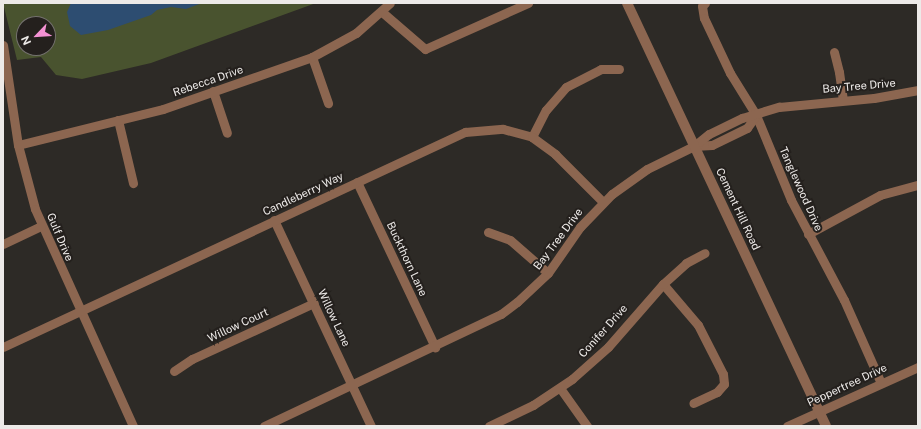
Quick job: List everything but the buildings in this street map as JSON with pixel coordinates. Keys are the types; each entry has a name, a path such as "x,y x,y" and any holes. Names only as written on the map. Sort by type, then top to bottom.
{"street":[{"name":"Rebecca Drive","path":"18,145 118,120 213,91 312,58 342,43 382,12 390,3"},
{"path":"382,12 425,49 528,3"},
{"name":"Cement Hill Road","path":"627,3 826,426"},
{"name":"Tanglewood Drive","path":"703,4 704,18 730,73 756,115 808,234 844,300 881,382"},
{"name":"Gulf Drive","path":"3,45 18,145 41,226 133,426"},
{"path":"834,52 840,72 842,100"},
{"path":"312,58 328,103"},
{"path":"532,137 546,110 566,87 596,71 619,69"},
{"name":"Bay Tree Drive","path":"264,426 435,347 500,314 517,302 548,273 580,227 603,202 647,168 694,146 709,134 742,118 791,104 897,96 918,90"},
{"path":"213,91 227,133"},
{"path":"118,120 133,183"},
{"name":"Candleberry Way","path":"3,347 465,132 503,129 532,137 555,154 603,202"},
{"name":"Buckthorn Lane","path":"357,182 435,347"},
{"path":"808,234 880,195 918,185"},
{"name":"Willow Lane","path":"274,220 371,426"},
{"path":"3,244 41,226"},
{"path":"488,232 510,240 548,273"},
{"name":"Conifer Drive","path":"490,426 534,405 560,388 608,347 662,284 686,263 705,253"},
{"path":"662,284 698,325 723,374 724,384 717,392 694,403"},
{"name":"Willow Court","path":"174,371 192,359 314,303"},
{"name":"Peppertree Drive","path":"787,426 881,382 918,368"},
{"path":"560,388 587,426"}],"green space":[{"path":"3,3 316,3 151,63 82,79 56,75 41,57 17,60 16,56 56,56 56,16 16,16 16,56"}],"water":[{"path":"71,3 202,3 186,9 171,7 157,10 151,15 108,30 81,35 70,26 67,12"}]}
